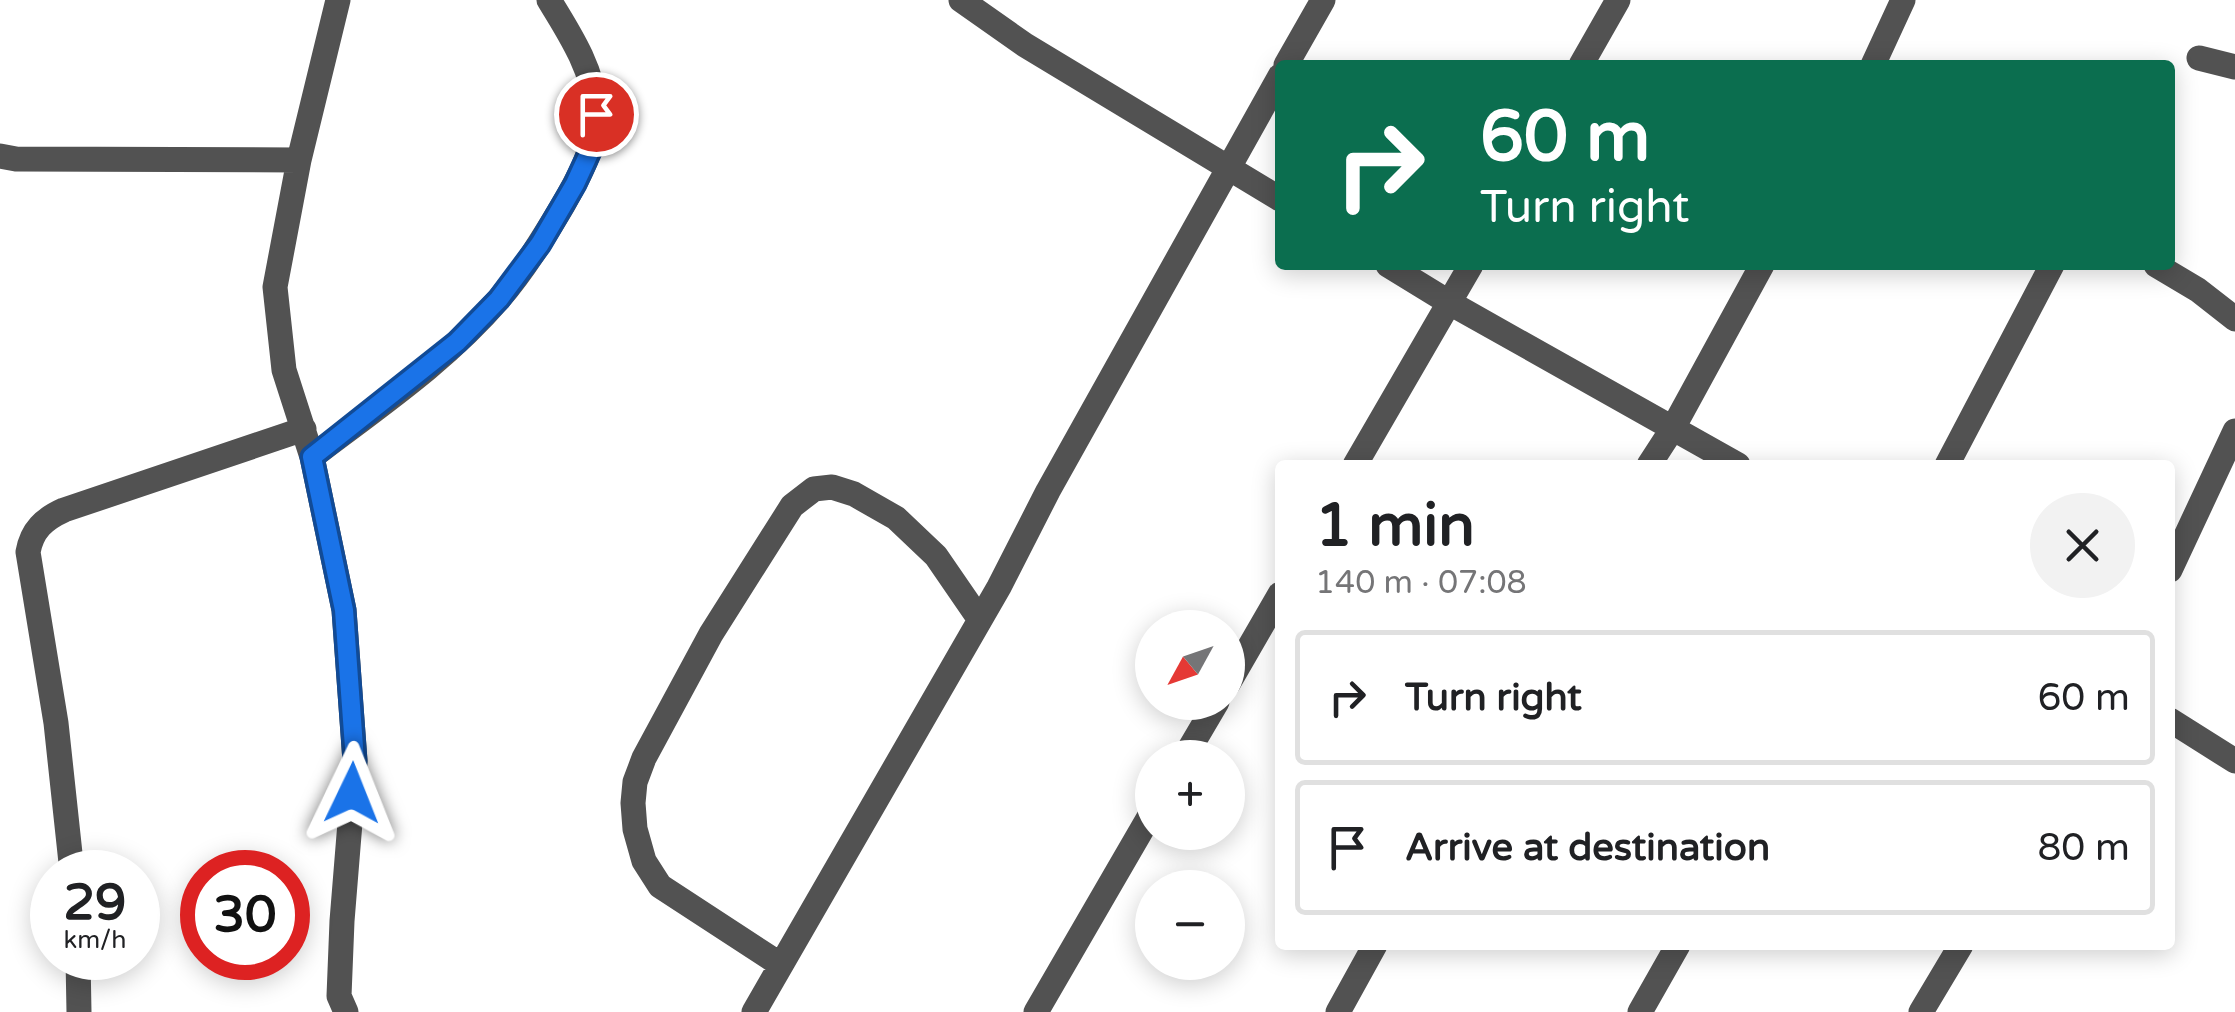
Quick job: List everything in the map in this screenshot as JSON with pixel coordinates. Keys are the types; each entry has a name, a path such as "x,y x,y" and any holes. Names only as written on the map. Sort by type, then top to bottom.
{"street":[{"path":"338,0 300,160 276,287 284,370 312,457 344,610 355,761 341,940 339,996 346,1012"},
{"path":"312,457 457,342 499,299 540,244 575,184 592,147 596,114 591,84 573,40 549,0"},
{"path":"961,0 1025,45 1275,196"},
{"path":"1289,60 1323,0"},
{"path":"1584,60 1618,0"},
{"path":"1874,60 1903,0"},
{"path":"2199,58 2235,67"},
{"path":"754,1012 980,620 1275,85"},
{"path":"0,156 300,160"},
{"path":"1396,270 1729,460"},
{"path":"1359,460 1468,270"},
{"path":"1652,460 1759,270"},
{"path":"1950,460 2049,270"},
{"path":"2164,270 2235,319"},
{"path":"70,850 56,723 28,552 30,539 49,517 64,510 304,428"},
{"path":"2175,559 2235,432"},
{"path":"781,965 660,886 644,861 635,829 632,803 644,758 711,634 792,506 814,489 832,487 864,498 896,518 936,556 980,620"},
{"path":"1245,655 1275,603"},
{"path":"2175,723 2235,761"},
{"path":"1036,1012 1135,841"},
{"path":"1338,1012 1372,950"},
{"path":"1640,1012 1675,950"},
{"path":"1920,1012 1958,950"},
{"path":"78,980 79,1012"}],"route":[{"path":"352,793 355,761 344,610 312,457 457,342 499,299 540,244 575,184 592,147 596,114"}]}
